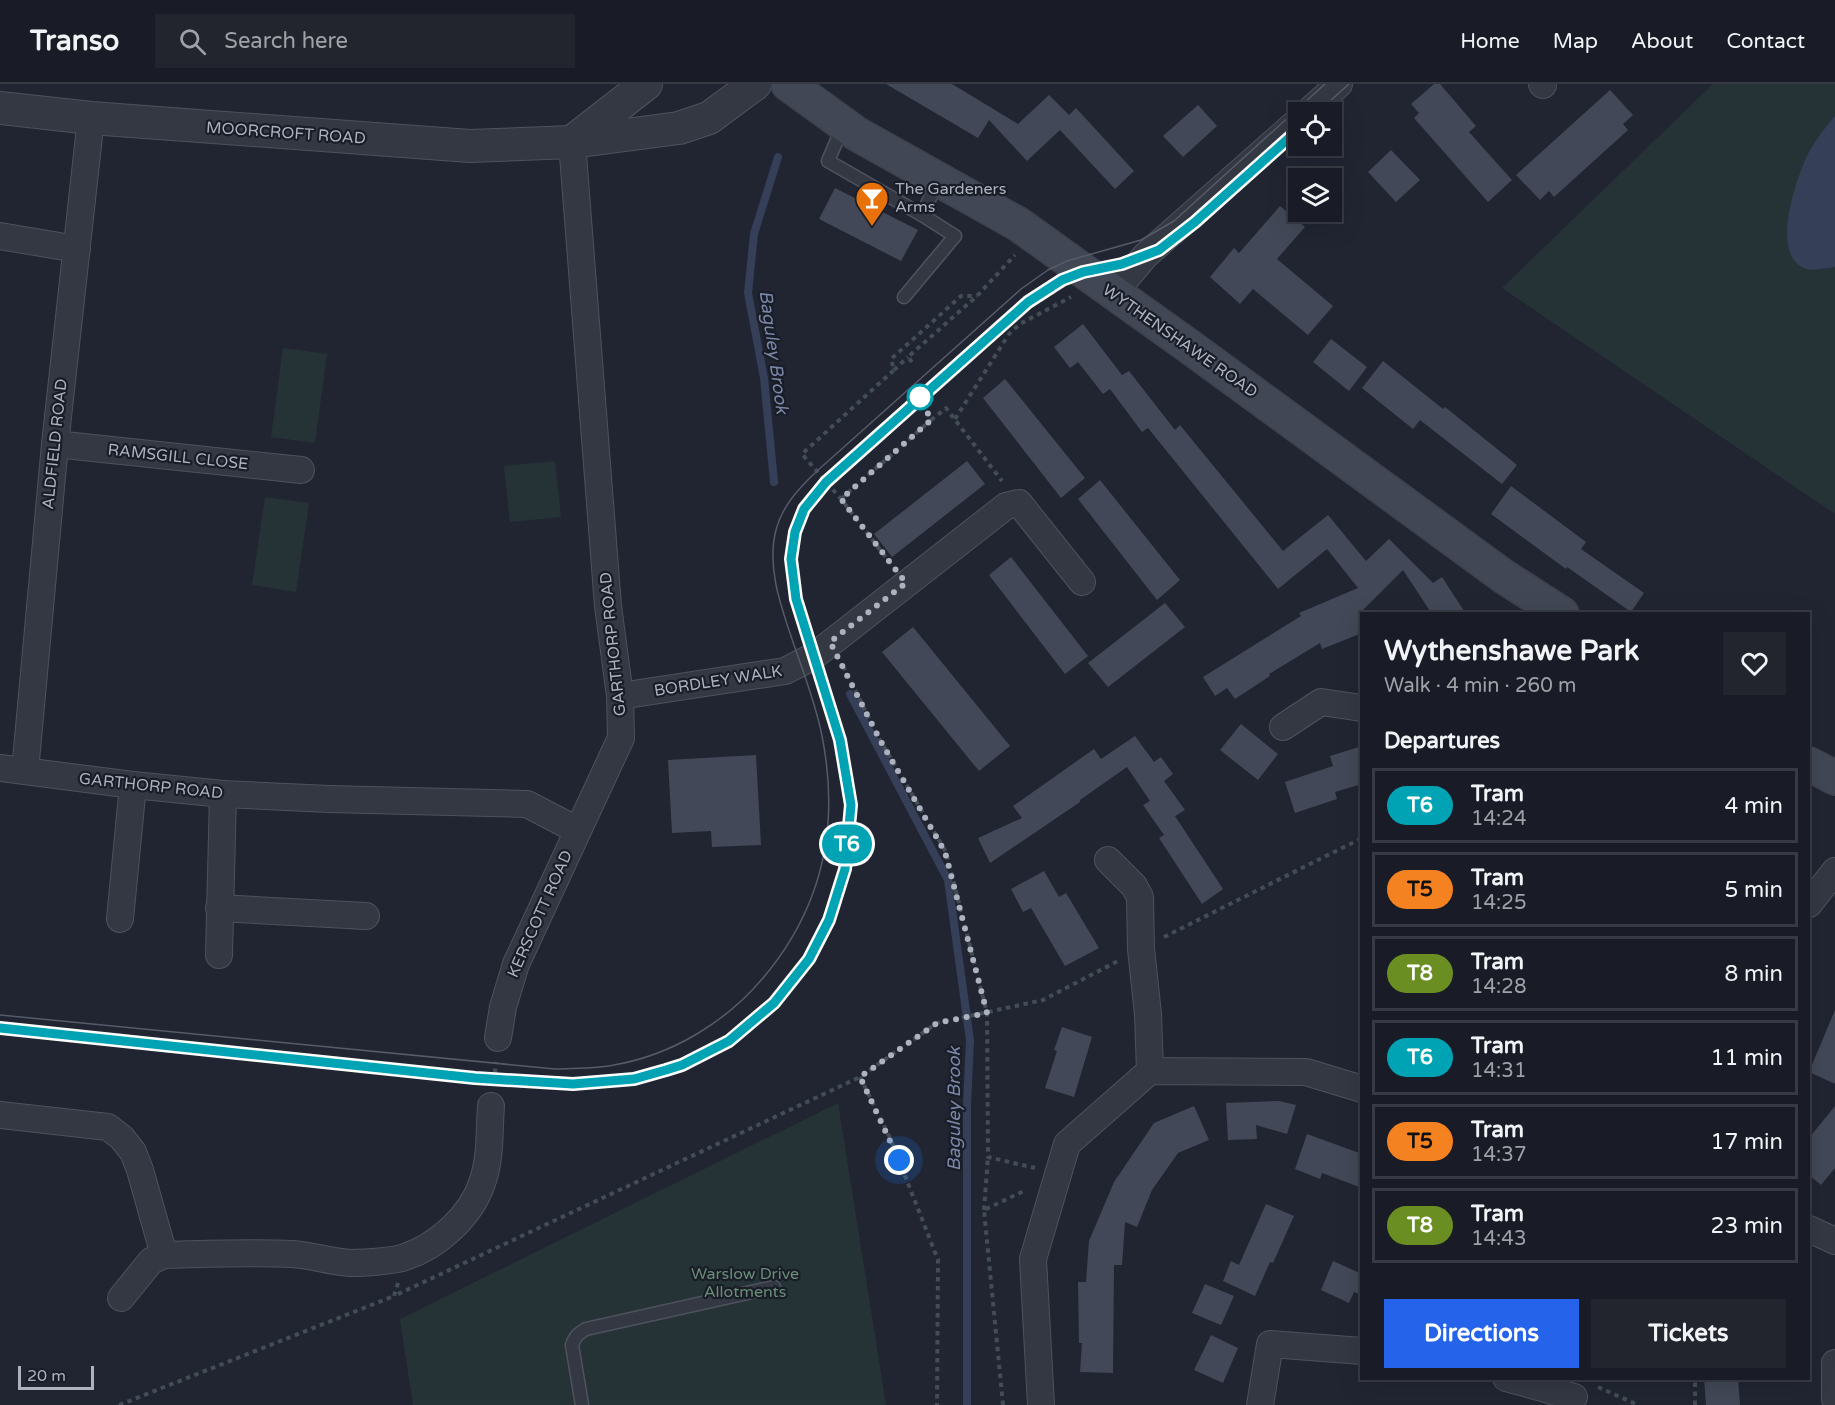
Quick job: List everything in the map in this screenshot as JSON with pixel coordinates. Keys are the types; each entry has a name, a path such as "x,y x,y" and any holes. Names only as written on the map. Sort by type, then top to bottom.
{"main road":[{"name":"WYTHENSHAWE ROAD","path":"788,84 844,126 1018,224 1202,355 1503,576 1559,612"},
{"path":"1810,765 1835,778"}],"street":[{"path":"572,142 645,84"},
{"name":"MOORCROFT ROAD","path":"0,108 91,118 470,146 572,142 679,128 709,118 755,84"},
{"path":"1319,102 1339,84"},
{"name":"ALDFIELD ROAD","path":"26,771 55,444 91,118"},
{"path":"1106,288 1288,130"},
{"name":"GARTHORP ROAD","path":"0,768 133,786 223,794 527,804 577,830 621,738 620,696 608,606 572,142"},
{"path":"0,236 77,249"},
{"name":"RAMSGILL CLOSE","path":"55,444 301,470"},
{"path":"1019,503 1082,582"},
{"name":"BORDLEY WALK","path":"620,696 785,671 814,656 1006,506 1019,503"},
{"path":"1283,727 1321,702 1360,708"},
{"path":"120,919 133,786"},
{"path":"219,956 223,794"},
{"name":"KERSCOTT ROAD","path":"498,1038 503,1007 516,964 577,830"},
{"path":"1108,860 1134,886 1140,897 1141,949 1148,1014 1150,1071"},
{"path":"1810,903 1835,871"},
{"path":"219,908 366,916"},
{"path":"1041,1405 1033,1259 1067,1144 1150,1071 1306,1072 1360,1088"},
{"path":"121,1298 151,1261 164,1255 294,1254 351,1263 404,1258 434,1242 450,1229 474,1201 487,1165 491,1106"},
{"path":"0,1115 108,1127 122,1138 133,1152 140,1170 164,1255"},
{"path":"1810,1229 1835,1241"},
{"path":"1260,1405 1270,1344 1360,1351"},
{"path":"1835,1363 1835,1399"},
{"path":"1518,1380 1576,1390"}],"lane":[{"path":"844,126 828,161 922,214 955,236 904,297"},
{"path":"922,214 939,180"},
{"path":"582,1405 572,1344 579,1333 586,1329 774,1287"}],"path":[{"path":"906,583 841,499 802,454 976,296 1021,249 1036,237"},
{"path":"955,419 1009,334 1020,324 1106,288"},
{"path":"894,370 891,358 961,296 976,296"},
{"path":"908,357 912,362"},
{"path":"841,499 945,408 1019,503"},
{"path":"927,415 931,420"},
{"path":"830,642 880,740 945,852 987,1013 988,1157 984,1210 1003,1405"},
{"path":"119,1405 394,1296 860,1077 937,1023 1043,1000 1360,839"},
{"path":"491,1106 498,1038"},
{"path":"860,1077 891,1140 938,1260 937,1405"},
{"path":"988,1157 1059,1174"},
{"path":"984,1210 1059,1174"},
{"path":"394,1296 404,1258"},
{"path":"1695,1380 1695,1405"},
{"path":"1576,1390 1638,1405"}],"green space":[{"path":"1713,84 1835,84 1835,514 1502,288"},
{"path":"283,348 327,354 315,443 271,437"},
{"path":"555,461 561,517 510,522 504,466"},
{"path":"265,497 309,503 296,592 252,585"},
{"name":"Warslow Drive Allotments","path":"838,1103 886,1405 413,1405 400,1319"}],"water":[{"path":"1835,116 1835,267 1807,269 1796,262 1789,251 1787,236 1791,201 1806,158 1819,136"}],"building":[{"path":"886,84 952,84 1018,124 1049,95 1069,115 1076,108 1134,171 1115,189 1060,130 1027,161 989,120 978,138"},
{"path":"1434,84 1440,84 1476,126 1469,132 1512,180 1488,202 1414,118 1419,113 1411,104"},
{"path":"1610,90 1633,115 1623,124 1628,130 1554,197 1549,191 1540,200 1516,175"},
{"path":"1198,105 1217,126 1183,157 1163,136"},
{"path":"1391,150 1420,180 1396,202 1368,172"},
{"path":"835,188 918,230 901,261 819,219"},
{"path":"1280,206 1288,213 1288,222 1299,222 1305,227 1277,259 1333,306 1308,335 1253,289 1240,304 1210,277 1234,248 1239,253"},
{"path":"1083,324 1122,375 1129,371 1175,430 1180,425 1283,551 1328,515 1366,561 1389,539 1433,583 1442,577 1465,612 1431,612 1403,570 1360,612 1360,634 1322,649 1320,643 1269,674 1270,676 1235,699 1227,688 1215,696 1203,677 1301,616 1299,613 1358,588 1327,549 1278,589 1148,428 1142,432 1110,389 1103,394 1078,362 1070,368 1054,347"},
{"path":"1331,339 1367,367 1349,391 1313,362"},
{"path":"1383,361 1517,465 1502,484 1420,420 1413,429 1362,388"},
{"path":"1005,379 1085,478 1061,498 983,398"},
{"path":"967,461 985,484 892,557 874,534"},
{"path":"1100,480 1180,580 1157,600 1078,499"},
{"path":"1511,486 1586,542 1581,549 1644,593 1631,612 1567,567 1566,569 1491,514"},
{"path":"1011,557 1088,656 1065,674 989,575"},
{"path":"1165,603 1185,627 1108,687 1088,663"},
{"path":"913,627 1010,746 979,771 882,652"},
{"path":"1241,724 1278,754 1258,780 1220,750"},
{"path":"1135,736 1154,762 1161,757 1173,774 1164,781 1185,810 1175,816 1223,889 1202,904 1159,838 1164,835 1143,805 1150,801 1127,767 990,863 978,838 1022,818 1013,806 1094,749 1101,759"},
{"path":"1360,747 1360,785 1335,792 1337,799 1295,813 1285,782 1333,766 1330,756"},
{"path":"756,755 761,845 712,847 711,831 672,833 668,760"},
{"path":"1044,871 1059,897 1066,893 1099,948 1065,966 1031,908 1023,912 1011,889"},
{"path":"1835,1010 1835,1084 1810,1072"},
{"path":"1062,1027 1092,1037 1074,1097 1045,1088"},
{"path":"1279,1101 1296,1105 1287,1134 1256,1125 1257,1139 1228,1140 1226,1103"},
{"path":"1194,1106 1209,1140 1178,1153 1152,1190 1137,1227 1125,1222 1122,1265 1114,1265 1113,1373 1080,1372 1082,1343 1079,1343 1078,1282 1086,1282 1089,1241 1114,1182 1154,1123"},
{"path":"1835,1106 1835,1168 1821,1185 1810,1176 1810,1137"},
{"path":"1307,1134 1360,1153 1360,1187 1322,1173 1320,1179 1295,1169"},
{"path":"1266,1204 1294,1216 1255,1296 1223,1281 1231,1261 1239,1265"},
{"path":"1333,1261 1360,1273 1360,1294 1354,1292 1349,1303 1321,1290"},
{"path":"1205,1284 1234,1296 1221,1325 1192,1313"},
{"path":"1211,1335 1238,1348 1223,1383 1194,1370"},
{"path":"1704,1380 1738,1380 1740,1405 1706,1405"}],"waterway":[{"name":"Baguley Brook","path":"774,482 764,378 748,293 754,234 778,157"},
{"name":"Baguley Brook","path":"850,694 948,880 970,1040 967,1105 967,1405"}],"tram line":[{"path":"0,1015 555,1069 599,1067 636,1060 677,1045 715,1022 748,994 784,951 813,894 822,864 827,833 829,802 822,736 813,701 780,603 774,574 773,544 779,521 787,505 817,471 1021,289 1048,270 1067,261 1141,240 1174,221 1325,84"},
{"path":"1329,102 1349,84"},
{"path":"0,1028 494,1080 564,1084 634,1079 665,1071 695,1059 724,1043 752,1023 776,1000 798,975 816,948 834,910 845,860 851,808 846,765 798,607 793,577 792,561 796,531 808,505 826,482 1028,302 1062,280 1083,272 1122,264 1159,250 1195,222 1288,139"},
{"name":"T6","path":"0,1028 494,1080 573,1084 634,1079 682,1065 729,1041 774,1003 809,959 829,920 845,869 851,805 840,740 796,599 791,559 795,532 804,509 826,482 1028,302 1062,280 1083,272 1122,264 1159,250 1195,222 1288,139"}],"place":[{"name":"The Gardeners Arms","path":"872,227"}],"route":[{"path":"899,1160 860,1077 937,1023 987,1013 945,852 880,740 830,642 906,583 841,499 931,420 920,397"}]}
